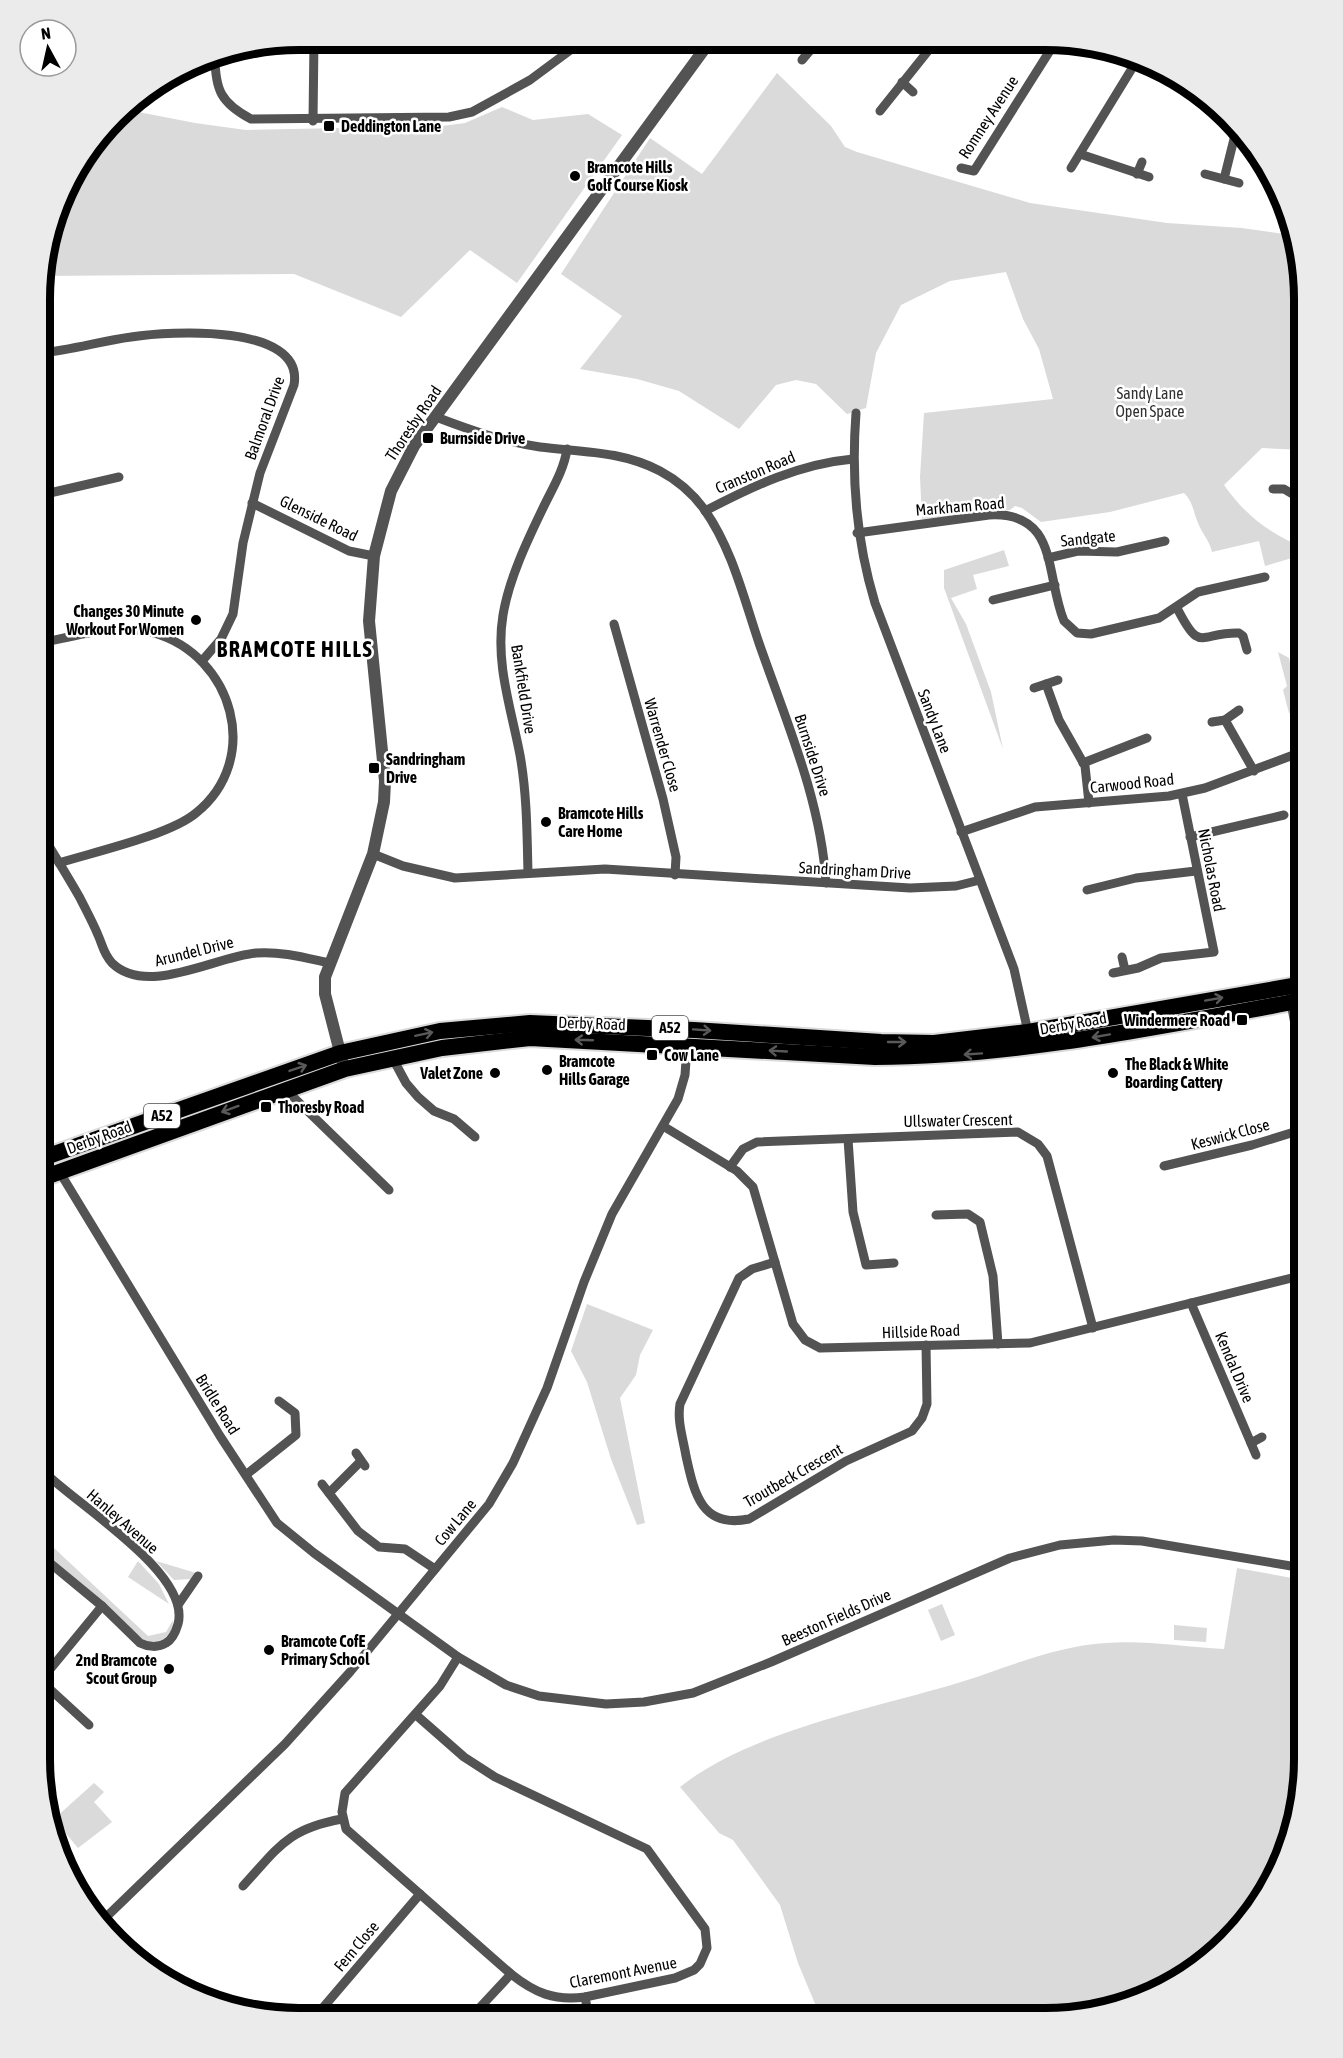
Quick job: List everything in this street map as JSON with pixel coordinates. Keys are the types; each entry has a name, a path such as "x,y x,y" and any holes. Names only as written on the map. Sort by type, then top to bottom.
{"highway":[{"name":"Derby Road","path":"50,1152 340,1053 440,1031 530,1023 694,1030 881,1042 934,1042 1028,1032 1294,986"},
{"name":"Derby Road","path":"50,1175 345,1070 392,1057 469,1043 530,1038 874,1057 987,1053 1031,1048 1294,1003"}],"street":[{"path":"313,121 314,50"},
{"path":"215,64 216,80 221,95 231,109 251,119 313,121 427,119 472,112 550,67 571,50"},
{"name":"Thoresby Road","path":"345,1070 325,994 325,977 373,854 381,823 385,781 369,621 374,556 382,519 398,476 414,446 704,50"},
{"path":"802,60 810,50"},
{"path":"879,111 929,50"},
{"name":"Romney Avenue","path":"961,168 974,171 1050,50"},
{"path":"1071,168 1134,66"},
{"path":"902,82 913,92"},
{"path":"1224,179 1234,137"},
{"path":"1080,154 1149,177"},
{"path":"1137,174 1142,162"},
{"path":"1205,174 1239,183"},
{"name":"Balmoral Drive","path":"50,352 86,347 130,337 179,333 255,340 280,350 290,359 296,375 268,447 252,503 243,543 233,614 220,639 202,661"},
{"name":"Sandy Lane","path":"856,413 853,459 857,533 875,603 1014,969 1028,1032"},
{"name":"Burnside Drive","path":"436,417 514,442 624,457 658,470 685,489 705,511 734,571 808,783 821,842 826,883"},
{"name":"Bankfield Drive","path":"528,873 523,773 502,668 501,628 516,572 535,525 564,465 567,449"},
{"name":"Cranston Road","path":"705,511 794,470 823,462 853,459"},
{"path":"50,493 119,477"},
{"path":"1273,489 1285,484 1294,492"},
{"name":"Glenside Road","path":"252,503 349,551 374,556"},
{"name":"Markham Road","path":"857,533 1008,514 1025,521 1035,529 1044,543 1064,621 1071,630 1084,635 1160,618 1198,592 1265,576"},
{"name":"Sandgate","path":"1048,558 1078,551 1117,552 1166,541"},
{"path":"993,600 1055,585"},
{"path":"1177,608 1190,632 1196,637 1207,639 1239,633 1247,650"},
{"name":"Warrender Close","path":"614,624 663,799 676,857 675,875"},
{"path":"50,641 110,630 137,631 175,641 202,661 226,694 234,731 232,757 216,792 198,812 178,825 59,863"},
{"path":"1034,688 1058,680"},
{"path":"1046,684 1059,720 1083,763 1089,803"},
{"path":"1212,722 1225,720 1239,710"},
{"path":"1225,720 1254,771"},
{"path":"1083,763 1148,738"},
{"name":"Carwood Road","path":"961,832 1028,809 1182,794 1254,771 1294,755"},
{"name":"Nicholas Road","path":"1182,794 1196,871 1218,962"},
{"path":"1190,837 1284,815"},
{"name":"Arundel Drive","path":"50,848 99,937 100,948 113,964 130,975 163,976 241,955 260,953 329,963"},
{"name":"Sandringham Drive","path":"373,854 403,866 446,876 477,878 605,869 910,888 956,886 980,880"},
{"path":"1087,890 1136,878 1196,871"},
{"path":"1101,874 1103,885"},
{"path":"1113,973 1138,968 1161,958 1214,952"},
{"path":"1122,957 1125,970"},
{"name":"Cow Lane","path":"106,1917 270,1760 350,1672 489,1504 513,1464 547,1388 612,1214 681,1091 687,1046"},
{"path":"392,1057 406,1083 418,1097 434,1111 454,1119 475,1137"},
{"path":"286,1090 389,1190"},
{"name":"Hillside Road","path":"663,1126 744,1176 753,1187 793,1324 798,1334 813,1345 833,1349 1030,1343 1294,1277"},
{"name":"Ullswater Crescent","path":"730,1167 743,1149 757,1142 1018,1132 1038,1144 1050,1166 1093,1328"},
{"name":"Keswick Close","path":"1164,1166 1294,1132"},
{"path":"848,1139 853,1212 866,1265 894,1263"},
{"name":"Bridle Road","path":"59,1171 204,1411 247,1474 274,1519 289,1534 399,1612"},
{"path":"936,1215 968,1214 980,1222 993,1276 998,1344"},
{"name":"Troutbeck Crescent","path":"775,1262 752,1269 739,1278 680,1404 678,1418 696,1498 714,1515 730,1521 749,1519 846,1461 912,1431 922,1418 927,1404 926,1345"},
{"name":"Kendal Drive","path":"1191,1303 1256,1455"},
{"path":"247,1474 296,1435 295,1413 279,1401"},
{"path":"1251,1443 1262,1437"},
{"path":"329,1493 360,1461"},
{"name":"Hanley Avenue","path":"50,1477 141,1552 165,1581 178,1605"},
{"path":"322,1484 358,1531 379,1547 405,1549 435,1569"},
{"name":"Beeston Fields Drive","path":"399,1612 458,1657 506,1685 539,1696 590,1703 644,1702 693,1693 790,1654 1010,1557 1060,1545 1114,1540 1142,1541 1294,1566"},
{"path":"50,1563 102,1606 136,1640 151,1647 163,1645 173,1636 179,1620 178,1605 198,1576"},
{"path":"50,1666 102,1606"},
{"path":"243,1886 293,1835 304,1828 342,1819 342,1802 345,1793 440,1686 458,1657"},
{"path":"50,1685 89,1725"},
{"name":"Claremont Avenue","path":"342,1819 346,1829 354,1837 511,1974 532,1990 546,1996 570,1999 585,1997 685,1976 700,1964 707,1948 705,1929 647,1849 495,1777 464,1757 415,1714"},
{"name":"Fern Close","path":"323,2008 420,1894"},
{"path":"479,2008 511,1974"},
{"path":"585,1997 587,2008"}],"green space":[{"name":"Sandy Lane Open Space","path":"777,73 831,126 845,147 857,152 1030,203 1167,223 1242,228 1285,234 1294,298 1294,450 1262,448 1224,485 1250,515 1269,530 1294,543 1294,557 1265,566 1259,541 1212,552 1191,503 1184,493 1110,512 1041,522 1022,508 1015,506 1010,510 922,519 920,477 924,413 1053,399 1039,349 1023,319 1006,272 950,281 901,305 876,353 866,408 847,414 816,384 796,380 776,385 739,429 679,391 637,379 580,369 622,316 561,274 650,138 702,174"},
{"path":"502,107 533,120 588,114 622,135 517,283 470,250 401,317 294,274 51,276 58,234 75,188 91,160 111,134 134,111 246,130 442,126 465,123"},
{"path":"1004,550 1009,566 973,575 977,589 951,598 966,624 991,692 1003,749 944,588 944,570"},
{"path":"1278,652 1289,658 1294,686 1294,715 1289,713 1283,690 1287,686"},
{"path":"587,1304 653,1330 640,1355 636,1375 620,1398 645,1523 637,1525 611,1459 587,1382 571,1351"},
{"path":"50,1544 148,1636 166,1632 173,1620 168,1635 160,1641 144,1640 50,1558"},
{"path":"138,1561 159,1584 169,1604 128,1577"},
{"path":"156,1561 196,1573 191,1579 174,1580"},
{"path":"1237,1568 1294,1578 1294,1760 1289,1808 1280,1840 1268,1870 1252,1898 1221,1936 1183,1967 1155,1983 1109,2000 1061,2008 817,2008 798,1963 780,1905 733,1840 719,1833 680,1787 709,1767 777,1736 1069,1648 1120,1642 1224,1649"},
{"path":"942,1604 955,1635 941,1641 928,1610"},
{"path":"1174,1625 1207,1628 1206,1642 1174,1640"},
{"path":"94,1783 104,1792 94,1802 112,1822 78,1848 58,1824 56,1817"}],"place":[{"name":"Deddington Lane","path":"329,126"},
{"name":"Bramcote Hills Golf Course Kiosk","path":"575,176"},
{"name":"Burnside Drive","path":"428,438"},
{"name":"Changes 30 Minute Workout For Women","path":"196,620"},
{"name":"Sandringham Drive","path":"374,768"},
{"name":"Bramcote Hills Care Home","path":"546,822"},
{"name":"Windermere Road","path":"1242,1020"},
{"name":"Cow Lane","path":"652,1055"},
{"name":"Bramcote Hills Garage","path":"547,1070"},
{"name":"Valet Zone","path":"495,1073"},
{"name":"The Black & White Boarding Cattery","path":"1113,1073"},
{"name":"Thoresby Road","path":"266,1107"},
{"name":"Bramcote CofE Primary School","path":"269,1650"},
{"name":"2nd Bramcote Scout Group","path":"169,1669"}],"district":[{"name":"BRAMCOTE HILLS","path":"295,649"}]}
